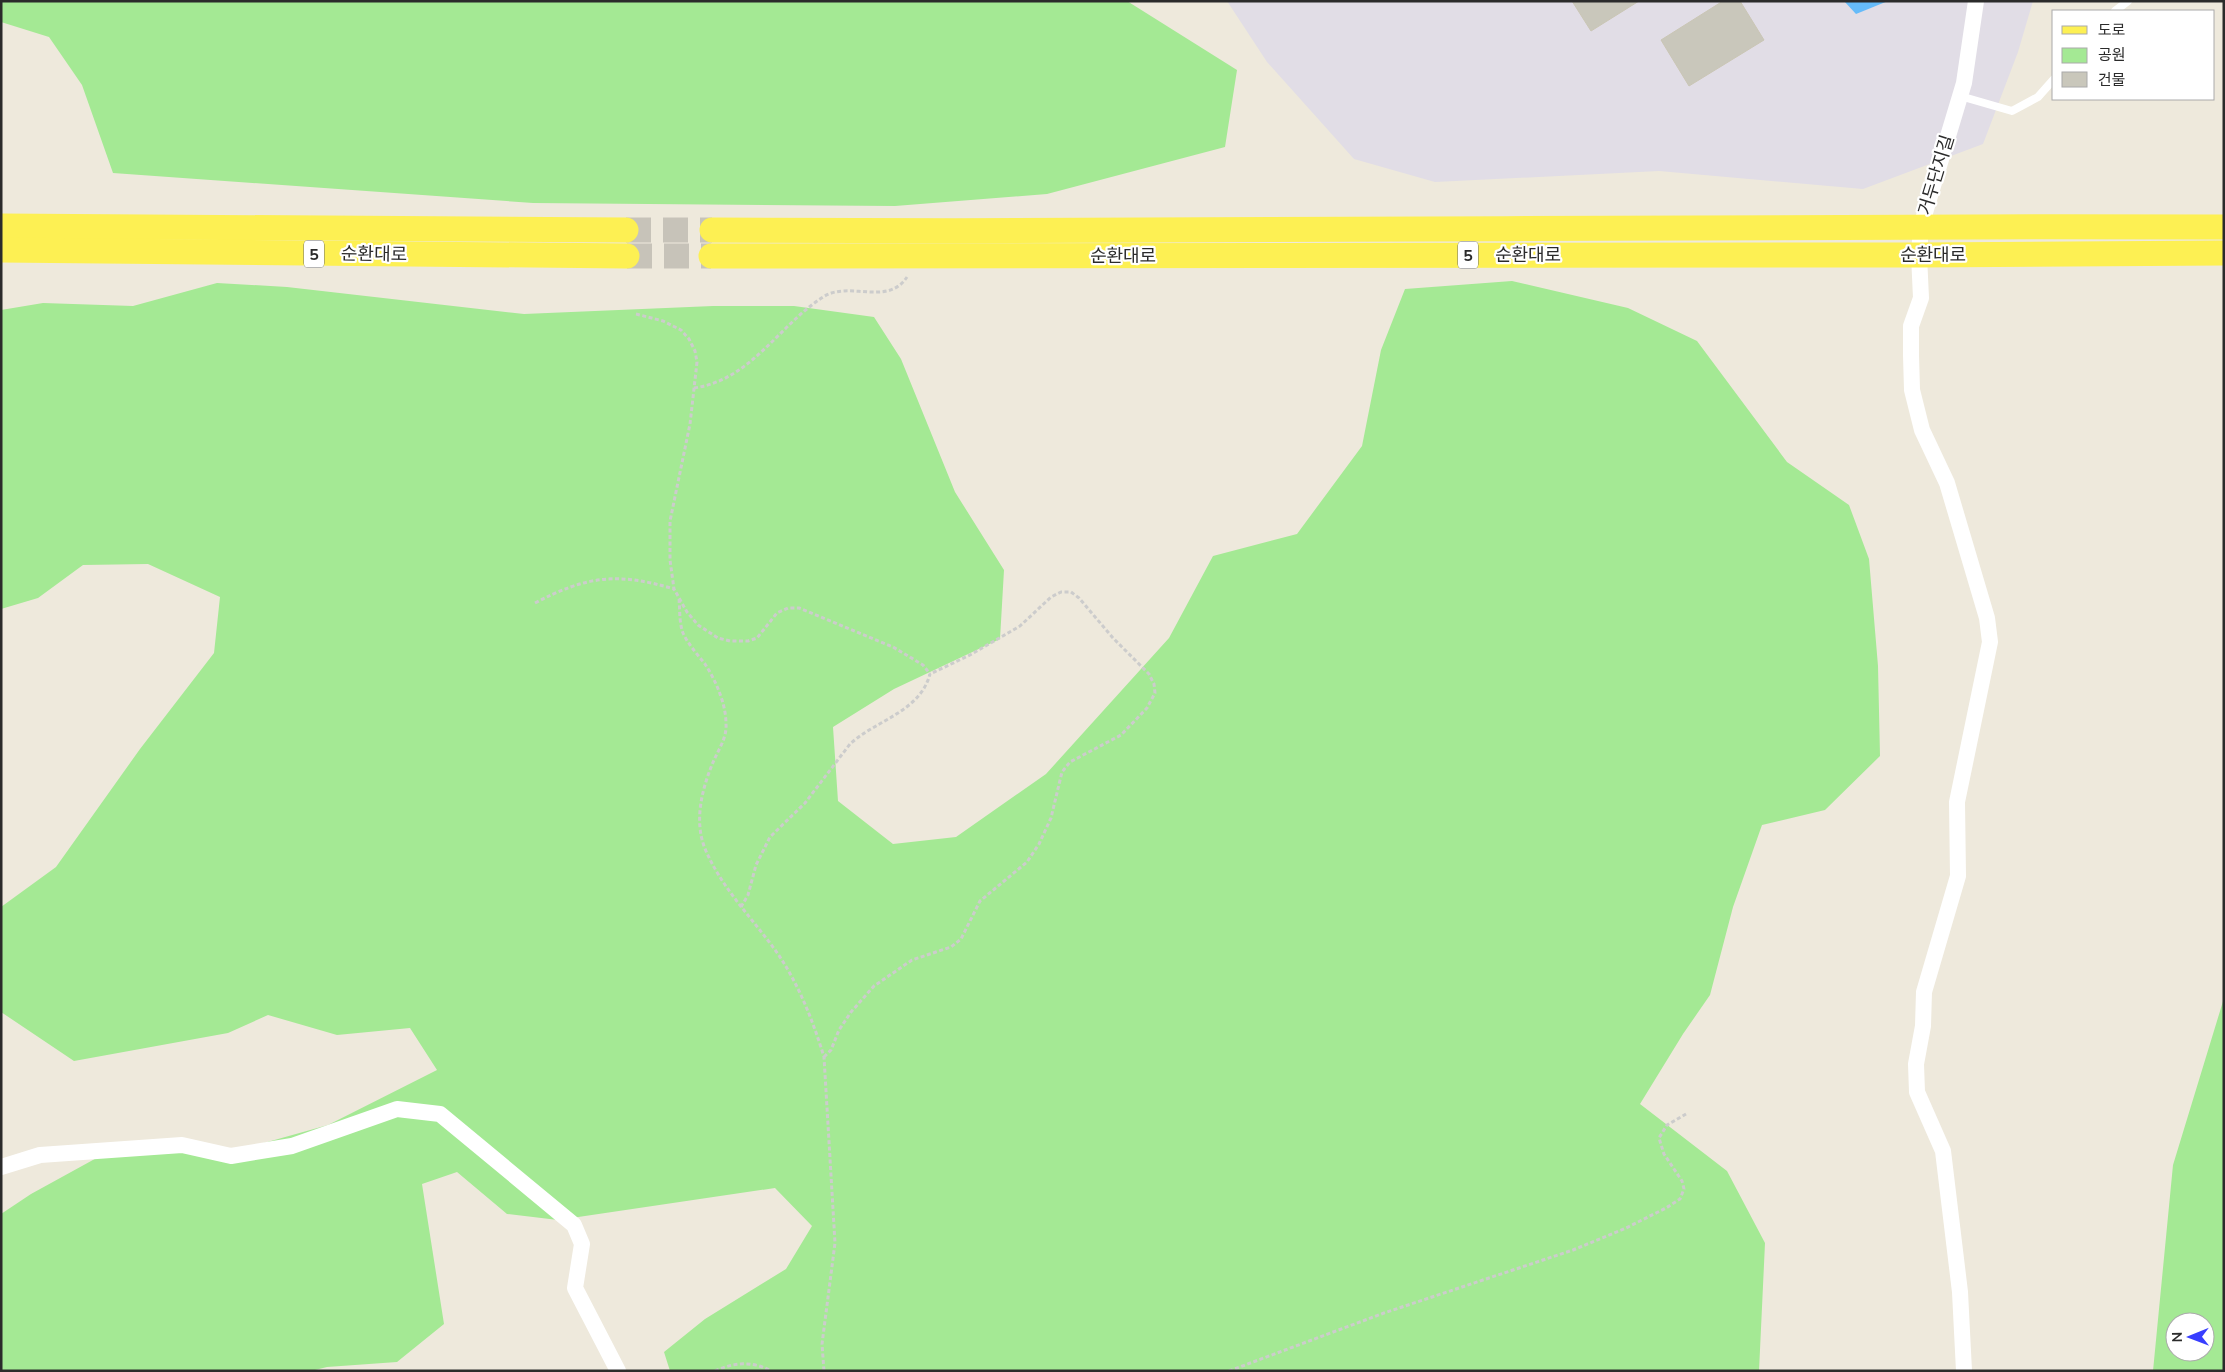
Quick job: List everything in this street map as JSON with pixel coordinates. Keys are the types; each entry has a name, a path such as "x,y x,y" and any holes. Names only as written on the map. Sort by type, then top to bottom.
{"main road":[{"name":"순환대로","path":"1,226 626,230"},
{"name":"순환대로","path":"712,230 1043,232 1921,226 2224,226"},
{"name":"순환대로","path":"1,250 628,256"},
{"name":"순환대로","path":"711,256 2224,253"}],"street":[{"name":"거두단지길","path":"1964,1371 1960,1292 1943,1151 1917,1092 1916,1064 1923,1026 1924,992 1958,876 1957,802 1990,642 1987,618 1947,483 1922,430 1912,390 1911,326 1921,298 1919,255 1921,226 1964,83 1976,1"},
{"path":"1,1167 40,1155 182,1145 231,1156 292,1146 397,1109 440,1114 574,1225 582,1244 575,1288 618,1371"}],"lane":[{"path":"2116,10 2128,1"},
{"path":"1960,96 2012,111 2038,97 2052,81"}],"path":[{"path":"694,388 719,383 738,373 804,310 824,296 837,290 883,293 892,290 905,281 910,272"},
{"path":"636,314 664,321 681,330 689,339 696,356 687,440 670,521 670,560 674,589 679,599 698,624 718,638 739,642 757,638 777,613 788,608 799,608 893,647 923,665 930,674"},
{"path":"535,604 569,586 603,579 651,582 674,589"},
{"path":"824,1057 831,1050 851,1012 874,986 912,960 951,947 961,939 980,901 1027,862 1040,844 1051,818 1062,772 1070,762 1121,735 1147,708 1155,692 1154,684 1149,674 1112,638 1080,598 1070,592 1061,592 1051,597 1012,630 970,655 930,674"},
{"path":"679,599 680,623 683,633 712,676 726,715 724,739 712,764 703,794 699,828 706,852 741,907 768,940 795,983 816,1031 824,1057 835,1243 822,1344 824,1371"},
{"path":"741,907 748,895 756,865 770,837 805,803 850,744 859,736 892,718 905,708 927,686 930,674"},
{"path":"1228,1371 1384,1313 1573,1250 1626,1228 1666,1208 1680,1199 1684,1190 1682,1180 1664,1154 1659,1138 1667,1125 1686,1114"},
{"path":"715,1371 724,1367 757,1364 771,1371"}],"shaded area":[{"path":"1227,1 2033,1 2018,52 1983,144 1863,189 1659,171 1435,182 1354,159 1267,62"}],"green space":[{"path":"1,1 1127,1 1237,70 1225,147 1047,194 895,206 533,203 113,173 82,85 49,37 1,22"},
{"path":"1512,281 1628,308 1697,341 1787,462 1849,505 1869,559 1878,666 1880,756 1825,810 1762,825 1733,907 1710,995 1683,1034 1640,1104 1727,1171 1765,1243 1759,1371 670,1371 664,1352 705,1319 786,1269 812,1226 775,1188 558,1220 507,1214 457,1172 422,1184 444,1324 397,1362 327,1367 311,1371 1,1371 1,1214 31,1194 102,1155 242,1149 328,1125 437,1070 410,1028 337,1035 268,1015 228,1033 74,1061 1,1012 1,907 56,867 140,749 214,653 220,597 148,564 83,565 38,598 1,609 1,310 43,303 133,306 217,283 287,287 524,314 713,306 794,306 874,317 901,359 955,492 1004,570 1000,639 894,689 833,727 838,801 893,844 956,837 1046,774 1169,638 1213,556 1297,534 1362,446 1381,350 1405,289"},
{"path":"2224,998 2224,1371 2153,1371 2173,1165"}],"water":[{"path":"1844,1 1888,1 1856,14"}],"building":[{"path":"1572,1 1639,1 1591,31"},
{"path":"1723,1 1740,1 1764,40 1689,86 1661,40"}],"tunnel":[{"path":"626,230 712,230"},
{"path":"627,256 711,256"}]}
